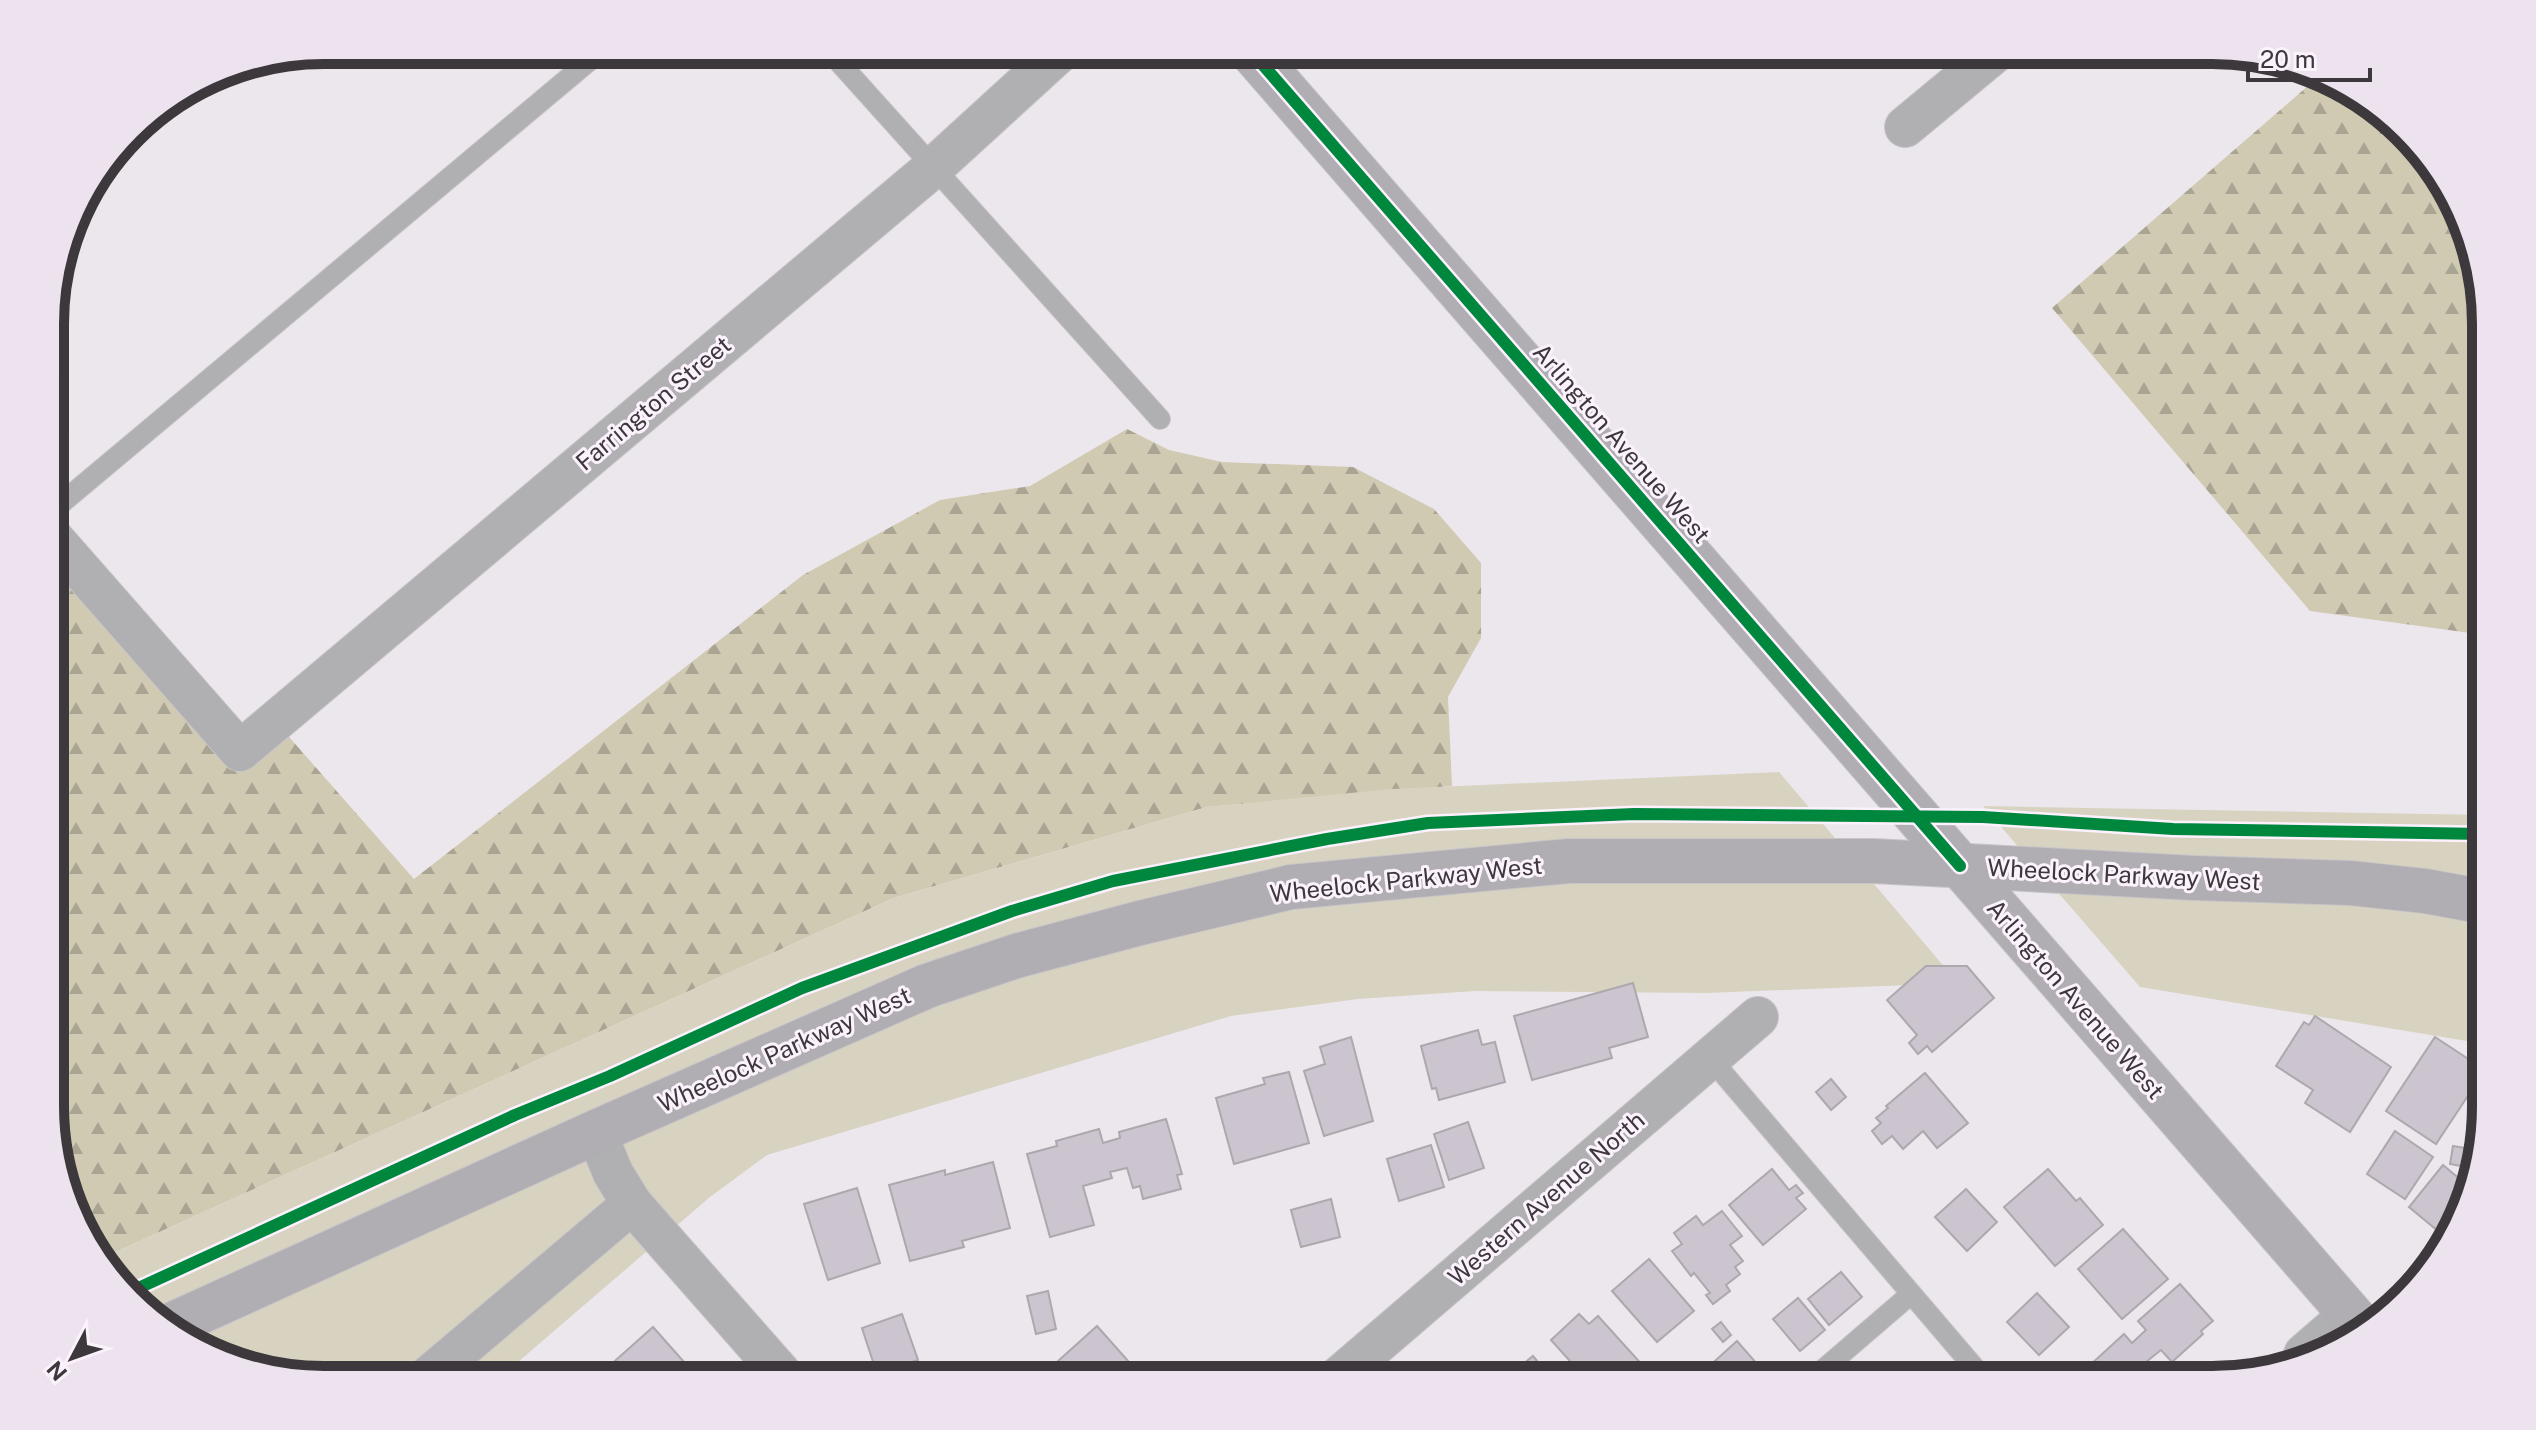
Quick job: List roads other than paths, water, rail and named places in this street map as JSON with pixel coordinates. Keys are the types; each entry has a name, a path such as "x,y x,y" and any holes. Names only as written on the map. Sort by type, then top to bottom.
{"street":[{"name":"Farrington Street","path":"64,551 240,751 935,166 1047,64"},
{"name":"Arlington Avenue West","path":"1262,64 2357,1322"},
{"path":"1905,127 1981,64"},
{"name":"Wheelock Parkway West","path":"180,1321 927,986 1030,952 1291,887 1569,861 1874,861 2350,883 2471,899"},
{"name":"Western Avenue North","path":"1352,1365 1758,1017"},
{"path":"596,1132 613,1173 632,1204 774,1366"},
{"path":"441,1366 632,1204"}],"lane":[{"path":"64,501 585,64"},
{"path":"841,64 1160,419"},
{"path":"1710,1058 1972,1365"},
{"path":"1828,1365 1911,1294"}]}
